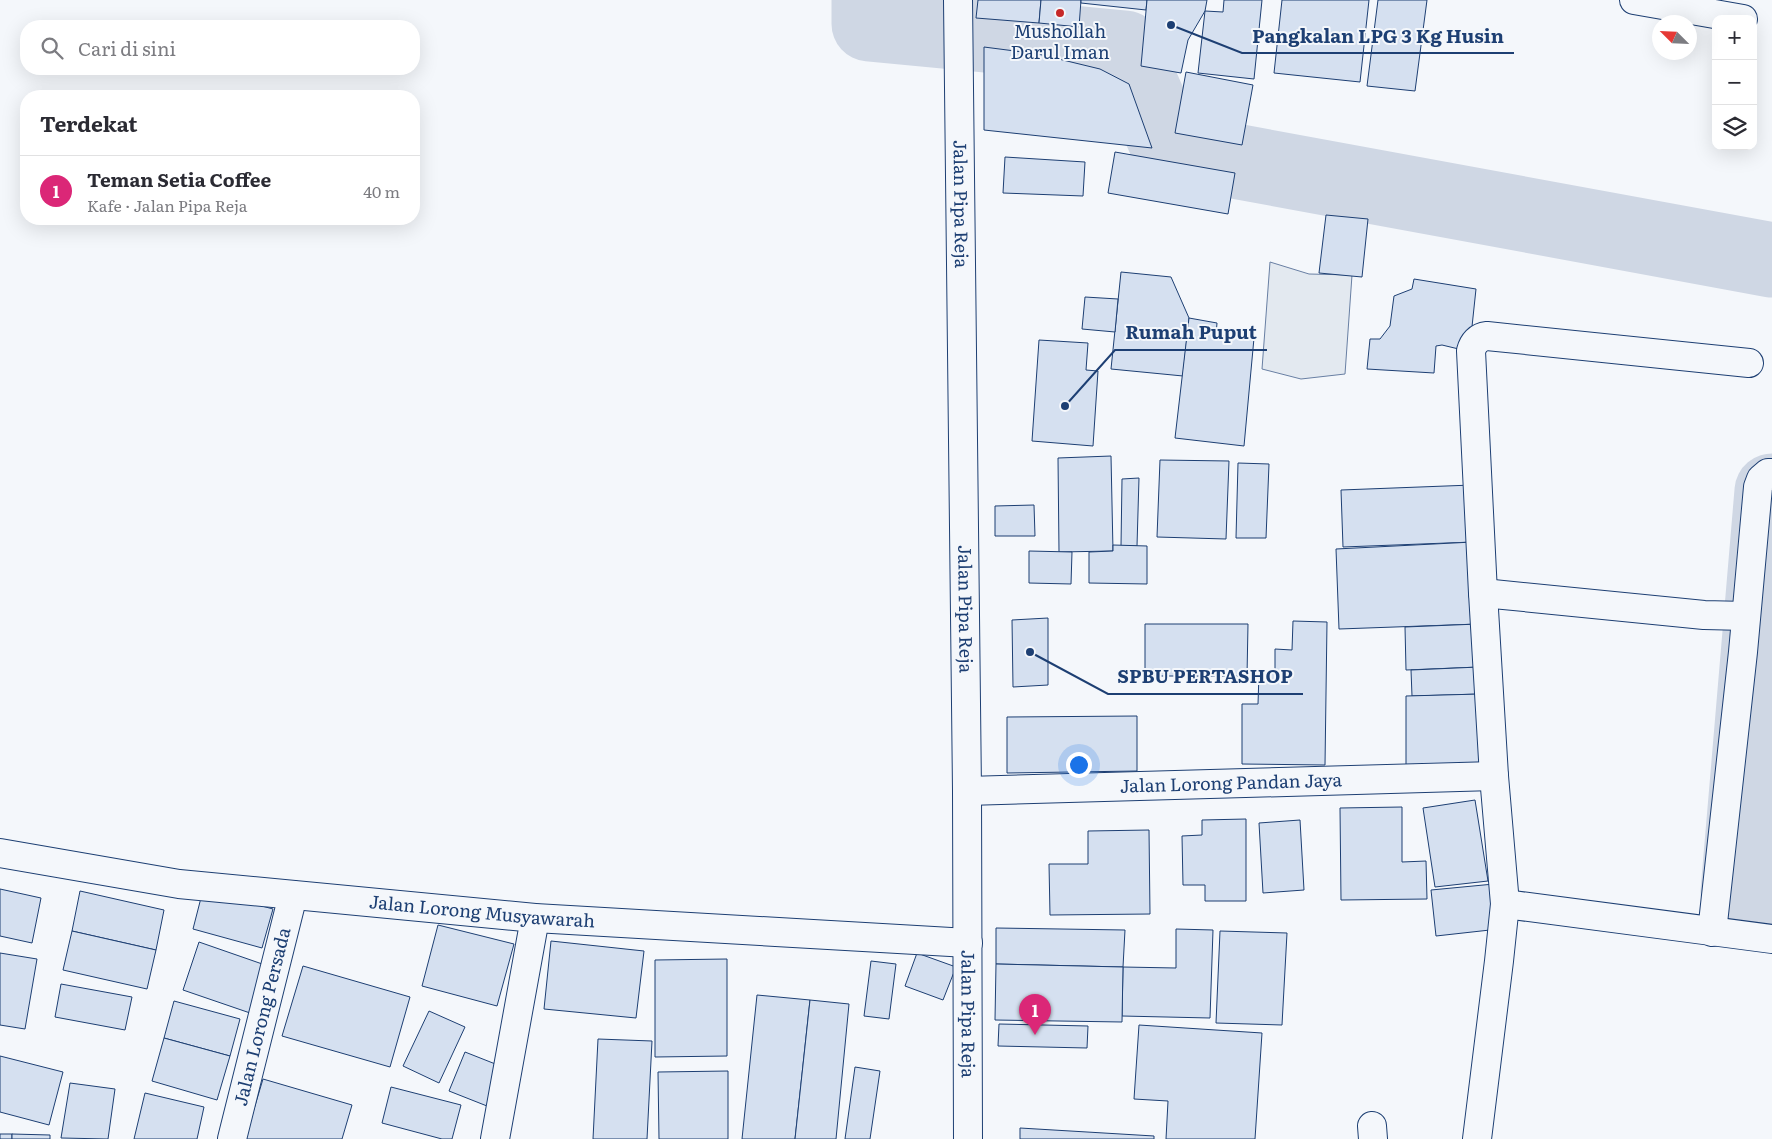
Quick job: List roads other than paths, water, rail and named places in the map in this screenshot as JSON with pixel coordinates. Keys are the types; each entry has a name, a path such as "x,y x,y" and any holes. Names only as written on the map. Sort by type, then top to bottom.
{"street":[{"name":"Jalan Pipa Reja","path":"958,0 967,791 968,1139"},
{"path":"1634,0 1720,15"},
{"path":"1478,1139 1504,904 1483,593 1471,351 1476,341 1482,336 1487,336 1749,363"},
{"path":"1712,932 1758,487 1761,479 1770,473"},
{"path":"1483,593 1704,615 1746,616"},
{"name":"Jalan Lorong Pandan Jaya","path":"967,791 1494,776"},
{"name":"Jalan Lorong Musyawarah","path":"0,853 179,884 535,918 968,943"},
{"name":"Jalan Lorong Persada","path":"232,1139 293,895"},
{"path":"1504,904 1772,939"},
{"path":"496,1139 535,918"}],"waterway":[{"path":"869,0 869,24 1125,48 1169,149 1772,260"},
{"path":"1772,491 1738,892 1772,903"}],"place":[{"name":"Mushollah Darul Iman","path":"1060,13"},
{"name":"Pangkalan LPG 3 Kg Husin","path":"1171,25"},
{"name":"Rumah Puput","path":"1065,406"},
{"name":"SPBU PERTASHOP","path":"1030,652"},
{"name":"Teman Setia Coffee","path":"1035,1035"}]}
